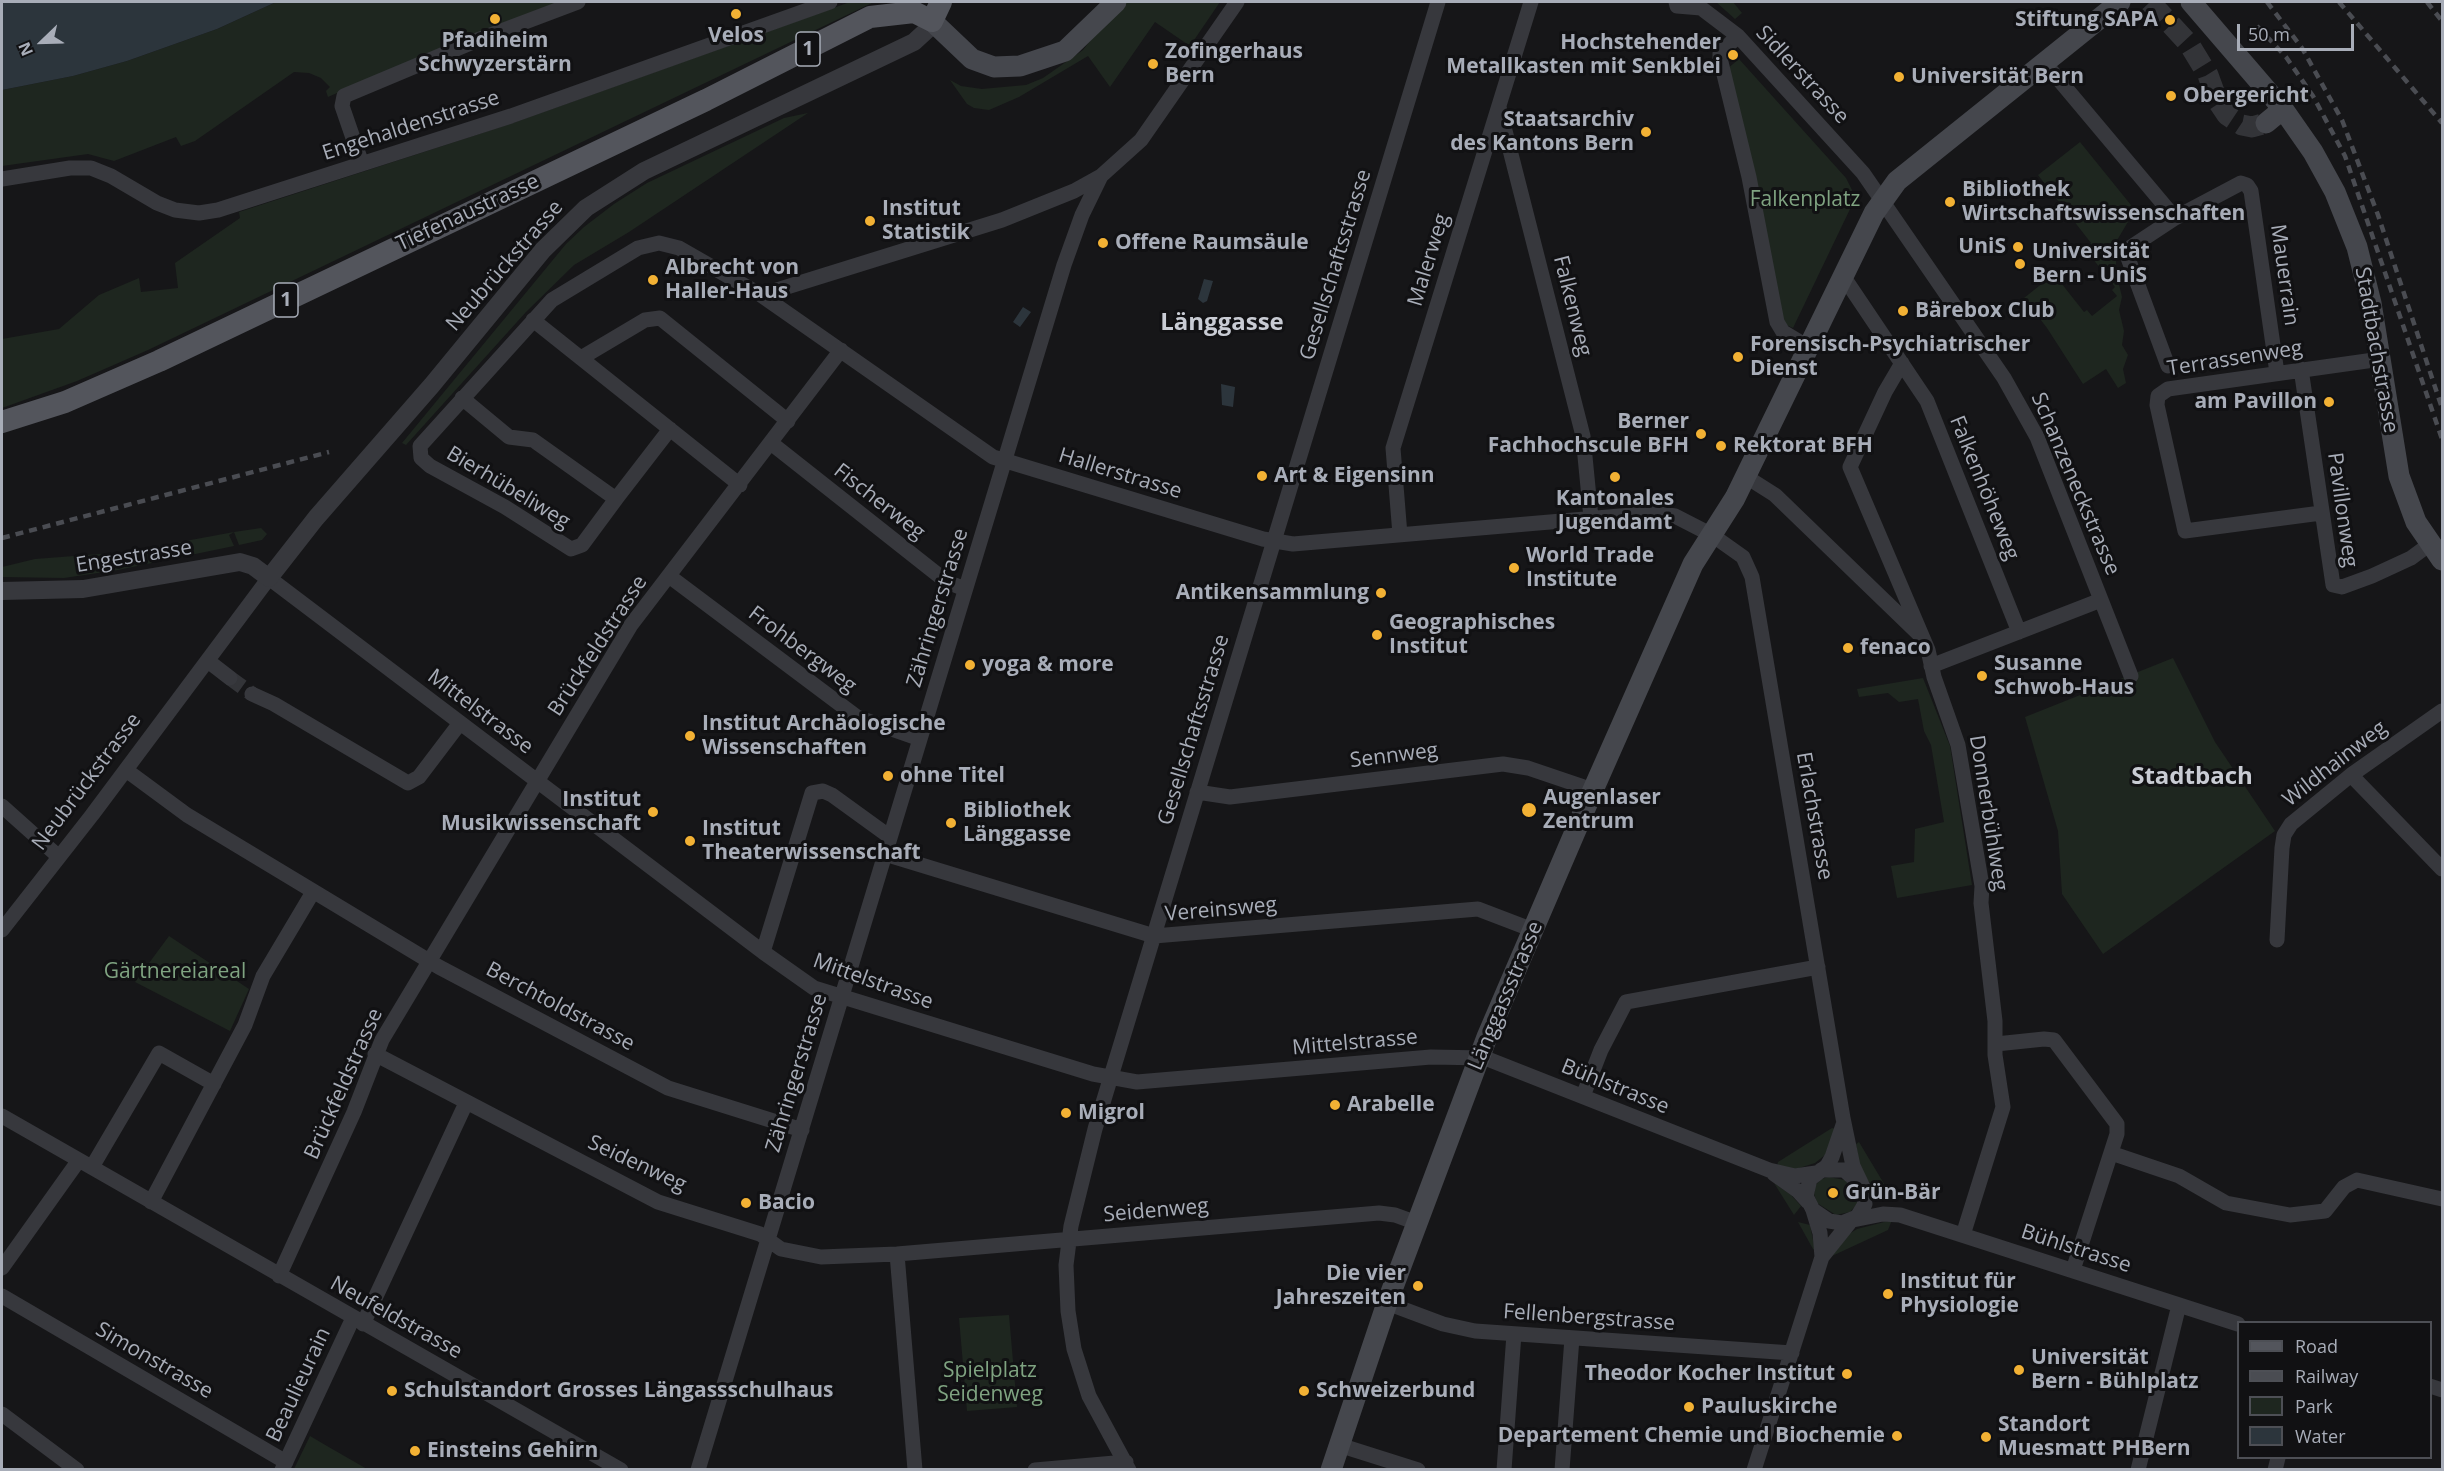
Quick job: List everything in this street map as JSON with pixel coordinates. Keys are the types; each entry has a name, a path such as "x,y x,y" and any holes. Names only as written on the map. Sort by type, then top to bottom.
{"main road":[{"path":"926,9 972,59 994,67 1009,67 1037,62 1065,51 1116,2"},
{"path":"1712,535 1745,476 1883,199 1903,176 2120,2"},
{"name":"Stadtbachstrasse","path":"2192,2 2283,109 2324,169 2343,210 2366,280 2399,476 2416,522 2436,552"},
{"name":"Tiefenaustrasse","path":"2,422 65,402 159,361 706,100 870,17 926,9"},
{"path":"2266,123 2283,109"},
{"name":"Länggassstrasse","path":"1331,1470 1387,1304 1479,1057 1693,564 1712,535"}],"street":[{"path":"362,164 342,106 344,96 480,39 578,2"},
{"name":"Engehaldenstrasse","path":"2,179 70,168 91,168 175,210 199,213 228,208 511,116 830,2"},
{"path":"761,295 1002,220 1074,191 1101,176 1141,140 1237,2"},
{"name":"Gesellschaftsstrasse","path":"1128,1466 1089,1396 1074,1348 1067,1300 1068,1239 1084,1168 1438,2"},
{"name":"Malerweg","path":"1400,535 1393,448 1531,2"},
{"name":"Sidlerstrasse","path":"1677,2 1677,6 1701,8 1738,36 1863,173 1883,199"},
{"name":"Neubrückstrasse","path":"2,930 316,518 432,386 543,250 586,208 644,171 920,38 926,9"},
{"path":"1738,36 1719,56 1749,177 1777,322 1783,332 1808,347"},
{"path":"2044,62 2175,218 2127,251 2168,366"},
{"name":"Falkenweg","path":"1498,107 1583,436 1591,518"},
{"name":"Zähringerstrasse","path":"699,1470 1064,265 1082,216 1101,176"},
{"name":"Mauerrain","path":"2175,218 2238,183 2247,184 2251,191 2277,373"},
{"name":"Schanzeneckstrasse","path":"1883,199 2026,414 2131,676"},
{"name":"Hallerstrasse","path":"581,280 638,248 651,244 666,244 686,251 761,295 993,457 1275,542 1293,544 1664,513 1712,535"},
{"name":"Falkenhöheweg","path":"1843,276 1927,400 2019,633"},
{"name":"Bierhübeliweg","path":"581,280 552,300 533,320 423,440 420,452 430,466 505,507 571,549 582,545 616,499"},
{"path":"581,358 645,320 660,318 788,422"},
{"path":"533,320 740,485"},
{"name":"Brückfeldstrasse","path":"279,1276 354,1112 375,1054 631,625 841,350"},
{"name":"Terrassenweg","path":"2321,513 2193,532 2185,531 2157,405 2159,394 2166,390 2381,359"},
{"path":"1902,363 1885,392 1850,467 1923,637"},
{"name":"Pavillonweg","path":"2301,369 2330,577 2335,587 2373,576 2411,558 2436,552"},
{"path":"462,398 509,437 533,440 616,499 670,429"},
{"name":"Fischerweg","path":"771,443 947,582 965,589"},
{"path":"1745,476 1775,495 1916,633 1923,637"},
{"name":"Erlachstrasse","path":"1712,535 1743,556 1751,571 1844,1122 1854,1166 1863,1188"},
{"name":"Engestrasse","path":"2,591 83,589 240,562 253,566 269,578"},
{"name":"Frohbergweg","path":"669,576 857,717 920,739"},
{"name":"Mittelstrasse","path":"269,578 806,984 842,998 1111,1078 1148,1082 1431,1057 1479,1057"},
{"path":"1931,666 2101,600"},
{"name":"Donnerbühlweg","path":"1923,637 1958,745 1971,818 1982,886 1981,903 2002,1113 1963,1235"},
{"path":"208,660 230,678"},
{"path":"252,694 274,704 404,783 418,778 460,723"},
{"name":"Wildhainweg","path":"2277,940 2284,836 2300,815 2351,775 2442,711"},
{"name":"Sennweg","path":"1197,792 1230,797 1503,764 1528,768 1593,790"},
{"name":"Berchtoldstrasse","path":"126,770 183,813 429,962 668,1088 802,1130"},
{"path":"2351,775 2442,869"},
{"path":"763,952 812,793 823,791 832,795 890,837"},
{"path":"2,806 59,857"},
{"name":"Vereinsweg","path":"885,854 1154,936 1478,909 1533,930"},
{"path":"151,1202 214,1084 267,970 313,892"},
{"path":"1583,1096 1601,1050 1626,1002 1818,967"},
{"path":"1996,1044 2044,1038 2058,1044 2116,1121 2118,1130 2073,1270"},
{"path":"2,1268 85,1164 159,1053 214,1084"},
{"name":"Seidenweg","path":"375,1054 658,1202 738,1226 768,1239 781,1249 821,1257 897,1254 1379,1213 1395,1215 1417,1223"},
{"name":"Bühlstrasse","path":"1479,1057 1769,1170 1795,1176 1819,1172"},
{"name":"Beaulieurain","path":"284,1466 466,1103"},
{"name":"Neufeldstrasse","path":"2,1116 621,1470"},
{"name":"Erlachstrasse","path":"1819,1172 1836,1149 1844,1122"},
{"path":"2111,1153 2179,1176 2226,1203 2290,1215 2325,1211 2344,1187 2358,1180 2442,1199"},
{"path":"1754,1470 1822,1257 1851,1221 1862,1212 1865,1204 1863,1188 1847,1172 1835,1169 1819,1172 1807,1185 1810,1206 1820,1233 1822,1257"},
{"name":"Bühlstrasse","path":"1769,1170 1798,1191 1810,1206"},
{"name":"Bühlstrasse","path":"1863,1188 1900,1215"},
{"path":"1810,1206 1829,1221 1851,1221"},
{"name":"Bühlstrasse","path":"1851,1221 1883,1214 1900,1215 2237,1324"},
{"path":"897,1254 915,1470"},
{"name":"Simonstrasse","path":"2,1296 284,1466"},
{"name":"Fellenbergstrasse","path":"1387,1304 1463,1329 1792,1353"},
{"path":"2138,1470 2179,1305"},
{"path":"1504,1470 1514,1334"},
{"path":"1562,1470 1572,1338"},
{"path":"2,1416 77,1470"},
{"path":"1340,1445 1418,1470"},
{"path":"1035,1470 1128,1466"}],"green space":[{"path":"276,2 577,2 343,97 337,93 328,97 326,91 330,87 321,78 309,73 294,72 195,141 181,146 176,137 114,161 88,154 2,166 2,90 73,76 127,61 217,29"},
{"path":"850,2 874,2 148,350 77,381 2,408 2,339 59,329 99,295 139,278 141,292 178,288 175,263 240,218 239,212 513,123"},
{"path":"1120,2 1220,2 1190,46 1155,22 1110,87 1088,56 1019,97 989,110 974,108 967,104 950,80 961,86 982,89 1026,85 1043,78 1083,50"},
{"path":"1716,2 1733,2 1742,13 1735,19"},
{"name":"Falkenplatz","path":"1739,59 1846,178 1852,190 1851,207 1793,328 1784,324 1727,69"},
{"path":"808,113 629,232 574,265 526,312 406,445 402,443 566,244 584,227 647,183 784,118"},
{"path":"2080,142 2135,210 2116,242 2116,272 2122,297 2119,310 2124,331 2122,345 2128,355 2123,369 2126,383 2118,388 2106,369 2083,384 2047,328 2024,298 2054,274 2084,312 2087,310 2092,316 2117,296 2112,290 2115,287 2085,249 2091,243 2038,175"},
{"path":"261,528 267,534 262,540 239,545 234,532"},
{"path":"234,532 229,535 234,546 118,570 64,578 2,577 2,567 35,559 126,552"},
{"path":"2173,658 2215,742 2275,831 2103,954 2062,894 2058,831 2025,717"},
{"path":"1923,678 1950,746 1972,885 1897,898 1891,866 1914,862 1915,829 1944,822 1931,745 1924,731 1918,699 1899,702 1888,693 1859,697 1857,689"},
{"name":"Gärtnereiareal","path":"169,936 249,989 230,1031 135,982"},
{"path":"1832,1128 1836,1129 1825,1155 1815,1163 1796,1169 1777,1166 1778,1162"},
{"path":"1859,1142 1892,1197 1888,1200 1867,1180 1859,1163 1856,1144"},
{"path":"1829,1177 1845,1180 1857,1192 1857,1204 1850,1212 1836,1215 1817,1203 1814,1194 1815,1186 1821,1179"},
{"path":"1774,1183 1791,1195 1801,1206 1794,1215"},
{"path":"1892,1220 1888,1230 1832,1256 1849,1234 1857,1229"},
{"path":"1798,1222 1810,1225 1815,1250 1813,1249"},
{"name":"Spielplatz Seidenweg","path":"1009,1315 1017,1407 967,1411 959,1318"},
{"path":"310,1436 327,1446 367,1469 294,1469"}],"water":[{"path":"2,2 276,2 217,29 127,61 73,76 2,90"},
{"path":"1204,279 1213,281 1207,301 1203,303 1198,299"},
{"path":"1023,307 1031,312 1020,327 1013,322"},
{"path":"1221,384 1235,387 1233,407 1222,405"}],"tunnel":[{"path":"2150,2 2189,44 2208,75 2217,100 2227,115 2242,125 2252,127 2266,123"},
{"path":"230,678 252,694"}],"railway":[{"path":"2267,2 2302,48 2342,120 2378,215 2442,408"},
{"path":"2339,2 2442,123"},
{"path":"2427,2 2442,21"},
{"path":"2257,26 2286,57 2313,96 2345,156 2442,439"},
{"path":"2,538 329,452"}],"place":[{"name":"Velos","path":"736,14"},
{"name":"Pfadiheim Schwyzerstärn","path":"495,19"},
{"name":"Stiftung SAPA","path":"2170,20"},
{"name":"Hochstehender Metallkasten mit Senkblei","path":"1733,55"},
{"name":"Zofingerhaus Bern","path":"1153,64"},
{"name":"Universität Bern","path":"1899,77"},
{"name":"Obergericht","path":"2171,96"},
{"name":"Staatsarchiv des Kantons Bern","path":"1646,132"},
{"name":"Bibliothek Wirtschaftswissenschaften","path":"1950,202"},
{"name":"Institut Statistik","path":"870,221"},
{"name":"Offene Raumsäule","path":"1103,243"},
{"name":"UniS","path":"2018,247"},
{"name":"Universität Bern - UniS","path":"2020,264"},
{"name":"Albrecht von Haller-Haus","path":"653,280"},
{"name":"Bärebox Club","path":"1903,311"},
{"name":"Forensisch-Psychiatrischer Dienst","path":"1738,357"},
{"name":"am Pavillon","path":"2329,402"},
{"name":"Berner Fachhochscule BFH","path":"1701,434"},
{"name":"Rektorat BFH","path":"1721,446"},
{"name":"Art & Eigensinn","path":"1262,476"},
{"name":"Kantonales Jugendamt","path":"1615,477"},
{"name":"World Trade Institute","path":"1514,568"},
{"name":"Antikensammlung","path":"1381,593"},
{"name":"Geographisches Institut","path":"1377,635"},
{"name":"fenaco","path":"1848,648"},
{"name":"yoga & more","path":"970,665"},
{"name":"Susanne Schwob-Haus","path":"1982,676"},
{"name":"Institut Archäologische Wissenschaften","path":"690,736"},
{"name":"ohne Titel","path":"888,776"},
{"name":"Augenlaser Zentrum","path":"1529,810"},
{"name":"Institut Musikwissenschaft","path":"653,812"},
{"name":"Bibliothek Länggasse","path":"951,823"},
{"name":"Institut Theaterwissenschaft","path":"690,841"},
{"name":"Arabelle","path":"1335,1105"},
{"name":"Migrol","path":"1066,1113"},
{"name":"Grün-Bär","path":"1833,1193"},
{"name":"Bacio","path":"746,1203"},
{"name":"Die vier Jahreszeiten","path":"1418,1286"},
{"name":"Institut für Physiologie","path":"1888,1294"},
{"name":"Universität Bern - Bühlplatz","path":"2019,1370"},
{"name":"Theodor Kocher Institut","path":"1847,1374"},
{"name":"Schulstandort Grosses Längassschulhaus","path":"392,1391"},
{"name":"Schweizerbund","path":"1304,1391"},
{"name":"Pauluskirche","path":"1689,1407"},
{"name":"Departement Chemie und Biochemie","path":"1897,1436"},
{"name":"Standort Muesmatt PHBern","path":"1986,1437"},
{"name":"Einsteins Gehirn","path":"415,1451"}],"district":[{"name":"Länggasse","path":"1222,323"},
{"name":"Stadtbach","path":"2192,777"}]}
